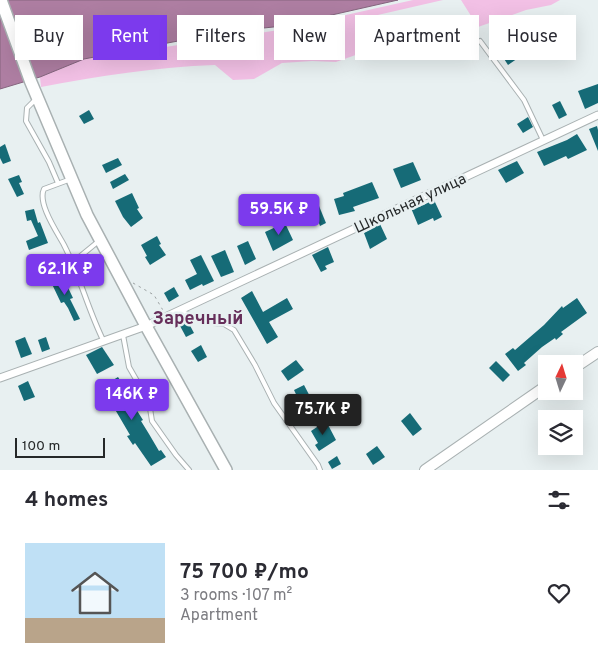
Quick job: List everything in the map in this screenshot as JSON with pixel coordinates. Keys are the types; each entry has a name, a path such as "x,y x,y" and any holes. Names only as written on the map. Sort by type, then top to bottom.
{"main road":[{"path":"1,0 44,115 71,179 100,240 226,470"}],"street":[{"name":"Школьная улица","path":"0,378 146,326 598,115"},
{"path":"583,362 598,352"},
{"path":"425,470 538,392"}],"lane":[{"path":"480,41 524,100 543,140"},
{"path":"37,98 27,108 26,122 49,162 58,183"},
{"path":"71,179 44,189 42,194 47,215 72,263 104,342"},
{"path":"72,263 100,240"},
{"path":"178,311 213,323 224,324 234,330 255,365 274,403 320,470"},
{"path":"123,334 129,367 149,402 149,412 152,421 189,470"}],"path":[{"path":"129,282 154,295 167,316"}],"shaded area":[{"path":"0,0 398,0 332,15 274,15 274,27 264,28 264,15 177,15 177,41 167,43 167,15 93,15 93,57 83,59 83,15 15,15 15,60 82,60 40,77 0,89"},
{"path":"413,0 443,0 378,15 355,15 355,55 345,59 345,15"},
{"path":"461,0 560,0 551,5 512,15 489,15 489,23 479,27 479,15 470,15"},
{"path":"274,31 274,60 342,60 336,62 282,63 254,79 233,80 215,65 128,73 41,87 40,77 84,59 167,60 167,47 177,45 177,60 264,60 264,32"}],"building":[{"path":"505,60 515,60 508,65"},
{"path":"598,84 598,103 585,109 578,91"},
{"path":"560,101 567,115 559,119 552,105"},
{"path":"89,110 94,119 84,124 79,116"},
{"path":"528,117 533,127 523,133 517,124"},
{"path":"597,126 598,130 598,151 589,129"},
{"path":"577,134 587,150 568,159 566,156 544,166 537,152"},
{"path":"5,144 11,161 3,164 0,158 0,147"},
{"path":"118,158 122,165 106,173 102,165"},
{"path":"517,161 524,173 506,183 498,170"},
{"path":"413,162 421,180 401,188 393,169"},
{"path":"125,174 129,180 113,189 110,182"},
{"path":"19,175 22,182 19,183 24,194 17,197 8,179"},
{"path":"372,182 379,198 353,207 355,211 339,215 334,199 344,196 343,193"},
{"path":"132,193 139,208 137,209 143,218 131,227 123,217 115,201"},
{"path":"434,200 442,217 434,221 433,218 418,225 411,208 419,205 419,207"},
{"path":"319,206 326,223 320,226 313,208"},
{"path":"34,209 38,223 40,222 48,243 29,250 26,241 38,236 31,220 27,221 25,211"},
{"path":"284,221 293,240 273,251 265,232"},
{"path":"380,224 387,239 370,249 364,233"},
{"path":"157,236 161,244 159,245 166,255 150,265 141,245"},
{"path":"248,241 256,259 245,265 237,246"},
{"path":"328,247 334,262 325,266 327,269 321,272 312,255"},
{"path":"225,250 234,272 221,277 211,256"},
{"path":"201,255 214,281 190,290 185,280 197,274 190,260"},
{"path":"47,262 50,271 38,275 35,265"},
{"path":"63,277 73,298 70,299 80,319 74,321 64,302 61,303 51,282"},
{"path":"174,287 179,296 169,302 164,293"},
{"path":"252,291 263,312 287,298 293,309 269,322 278,337 267,344 241,298"},
{"path":"577,298 587,313 561,332 563,334 556,340 555,338 542,347 518,371 505,354 513,348 515,350 544,325 562,306 563,308"},
{"path":"187,320 194,333 186,337 179,324"},
{"path":"25,337 32,354 21,358 15,341"},
{"path":"46,337 50,349 42,352 38,340"},
{"path":"201,345 207,357 198,362 191,351"},
{"path":"102,347 114,365 97,374 86,355"},
{"path":"296,360 304,370 288,381 281,371"},
{"path":"496,361 510,375 503,382 489,368"},
{"path":"118,377 123,385 121,386 143,420 141,421 159,451 161,450 166,457 151,466 135,443 133,445 127,436 130,435 100,388"},
{"path":"28,381 35,397 24,401 18,386"},
{"path":"304,385 316,408 300,417 296,410 302,407 294,390"},
{"path":"410,413 422,429 413,436 401,421"},
{"path":"326,421 336,440 319,451 315,445 318,443 311,431"},
{"path":"377,446 385,457 373,465 366,454"},
{"path":"337,456 341,464 332,469 328,462"}],"district":[{"name":"Заречный","path":"198,318"}]}
